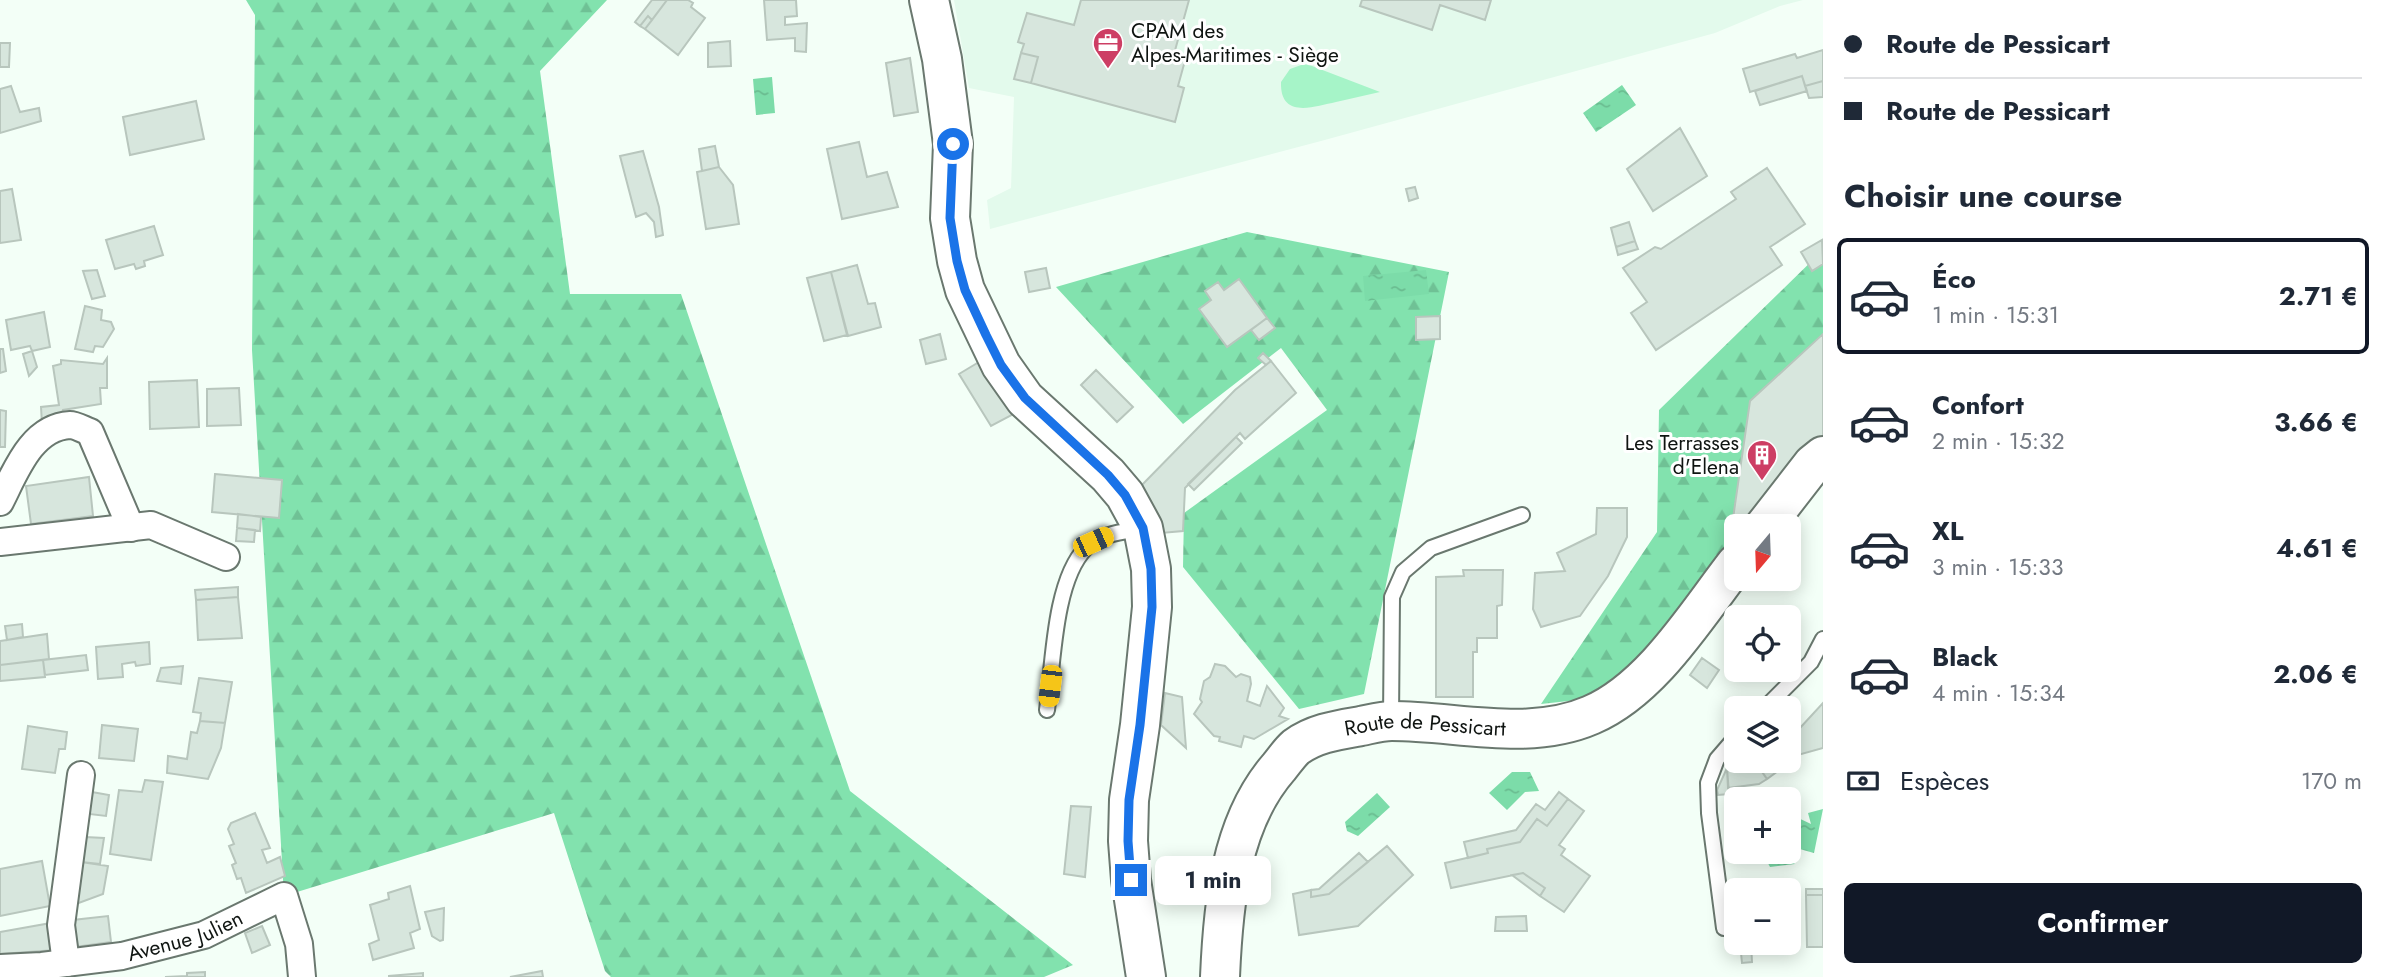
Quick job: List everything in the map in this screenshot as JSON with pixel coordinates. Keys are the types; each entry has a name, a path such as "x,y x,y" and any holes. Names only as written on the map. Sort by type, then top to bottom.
{"street":[{"path":"929,0 942,59 953,144 950,218 965,290 1001,365 1025,398 1108,475 1125,495 1143,528 1151,569 1152,607 1129,800 1128,841 1131,880 1146,977"},
{"path":"0,502 24,455 47,430 72,425 90,432 131,528"},
{"path":"1774,514 1813,464 1823,456"},
{"path":"0,542 151,526 226,556"},
{"name":"Route de Pessicart","path":"1220,977 1226,899 1242,828 1256,798 1296,748 1324,733 1391,721 1517,729 1560,726 1592,715 1621,698 1648,674 1724,579"},
{"path":"66,963 61,925 81,775"},
{"name":"Avenue Julien","path":"0,968 66,963 97,968 122,956 204,934 284,896 299,944 302,977"}],"lane":[{"path":"1391,721 1392,597 1403,572 1431,548 1522,515"},
{"path":"1047,710 1062,592 1076,560 1093,542 1109,535 1143,528"},
{"path":"1777,696 1811,662 1823,639"},
{"path":"1724,752 1717,760 1708,783 1709,813 1724,928"}],"shaded area":[{"path":"954,0 1803,0 1780,6 1715,33 990,229 987,200 1011,188 1014,97 969,88"},
{"path":"1304,64 1380,92 1308,108 1292,106 1282,94 1281,82 1290,69"}],"green space":[{"path":"246,0 607,0 540,71 570,294 681,294 850,791 1073,965 1044,977 611,977 605,971 554,813 284,896 252,350 255,15"},
{"path":"1247,232 1449,272 1364,694 1299,709 1183,567 1184,513 1327,410 1281,348 1183,424 1056,287"},
{"path":"1823,250 1823,334 1750,401 1734,514 1724,514 1724,558 1614,696 1541,704 1657,532 1659,410"}],"water":[{"path":"772,77 775,113 756,115 753,79"},
{"path":"1622,85 1636,105 1596,132 1583,113"},
{"path":"1426,270 1429,294 1365,301 1363,276"},
{"path":"1512,772 1530,772 1539,791 1525,792 1507,810 1489,793"},
{"path":"1377,793 1390,807 1358,836 1347,831 1345,822"},
{"path":"1823,809 1814,853 1801,849 1801,819 1811,824 1808,813"},
{"path":"1768,864 1795,864 1770,867"}],"building":[{"path":"652,0 667,0 652,20 648,16 640,26 635,22"},
{"path":"667,0 688,0 693,3 691,7 705,18 678,55 645,29"},
{"path":"764,0 796,0 797,16 785,17 785,25 807,23 806,52 795,51 795,38 767,40"},
{"name":"CPAM des Alpes-Maritimes - Siège","path":"1081,0 1189,0 1174,54 1186,57 1178,86 1184,88 1175,122 1031,83 1038,57 1021,53 1024,44 1018,42 1027,13 1074,25"},
{"name":"CPAM des Alpes-Maritimes - Siège","path":"1362,0 1491,0 1485,20 1440,5 1432,30 1360,6"},
{"path":"648,16 652,20 645,29 640,26"},
{"path":"730,41 731,66 708,67 708,43"},
{"path":"0,43 10,43 9,67 0,67"},
{"path":"1823,50 1823,81 1805,86 1802,76 1750,92 1743,69 1795,54 1797,58"},
{"path":"1021,53 1038,57 1031,83 1014,79"},
{"path":"910,58 918,112 894,116 886,63"},
{"path":"1802,76 1807,91 1760,105 1755,91"},
{"path":"1823,81 1823,97 1809,98 1805,86"},
{"path":"11,86 20,112 39,108 41,121 0,133 0,89"},
{"path":"196,101 204,139 130,155 123,117"},
{"path":"1680,128 1707,176 1653,211 1627,169"},
{"path":"859,142 867,177 887,172 898,207 842,219 827,149"},
{"path":"715,146 719,167 702,171 699,149"},
{"path":"643,151 659,207 663,235 656,237 654,222 646,213 636,217 620,156"},
{"path":"719,167 733,185 739,224 706,229 697,172"},
{"path":"1767,168 1805,224 1770,247 1782,265 1656,350 1631,313 1647,302 1623,268 1655,247 1661,249 1736,199 1731,192"},
{"path":"1415,187 1418,198 1409,201 1406,189"},
{"path":"12,189 21,240 0,243 0,191"},
{"path":"1629,222 1635,241 1616,247 1611,228"},
{"path":"154,226 163,255 144,261 145,266 136,269 134,264 115,269 106,240"},
{"path":"1822,240 1823,264 1812,271 1801,252"},
{"path":"1635,241 1638,249 1618,255 1616,247"},
{"path":"857,265 868,304 875,303 881,327 848,336 831,272"},
{"path":"1046,268 1050,288 1029,292 1025,272"},
{"path":"97,270 105,296 92,299 83,271"},
{"path":"831,272 847,335 824,341 807,278"},
{"path":"1239,279 1267,318 1227,347 1199,309 1211,300 1205,291 1218,282 1224,290"},
{"path":"85,306 102,310 101,320 111,322 114,329 103,347 95,346 93,352 75,349"},
{"path":"44,312 50,347 32,351 30,346 11,350 6,320"},
{"path":"1440,316 1440,339 1416,340 1416,317"},
{"path":"1267,318 1275,328 1259,340 1251,330"},
{"path":"940,334 946,359 926,364 920,340"},
{"name":"Les Terrasses d'Elena","path":"1823,334 1823,436 1760,514 1734,514 1750,401"},
{"path":"0,349 3,349 6,371 0,373"},
{"path":"32,351 37,367 29,376 23,354"},
{"path":"1263,353 1271,361 1266,365 1258,358"},
{"path":"107,358 107,388 100,388 101,404 63,410 62,414 42,424 41,407 59,405 53,366 61,364 61,360 103,364"},
{"path":"1271,361 1296,393 1245,439 1240,433 1185,488 1183,531 1161,533 1139,488 1235,390"},
{"path":"979,362 1019,411 991,426 959,374"},
{"path":"1096,370 1133,407 1117,422 1081,385"},
{"path":"197,380 199,427 150,429 149,382"},
{"path":"239,388 241,425 207,426 207,389"},
{"path":"0,410 6,411 5,447 0,447"},
{"path":"1236,437 1242,443 1194,490 1188,484"},
{"path":"215,474 282,480 279,518 212,512"},
{"path":"89,477 93,516 31,524 26,486"},
{"path":"1597,508 1627,508 1627,537 1608,576 1580,616 1541,627 1533,609 1535,573 1565,571 1557,553 1596,534"},
{"path":"238,514 261,517 260,531 237,528"},
{"path":"237,528 255,530 254,542 236,541"},
{"path":"1463,570 1503,570 1502,605 1497,606 1497,638 1477,638 1477,652 1473,652 1473,697 1436,697 1436,577 1464,576"},
{"path":"238,587 238,597 196,600 195,590"},
{"path":"238,597 242,638 198,640 196,600"},
{"path":"22,624 23,637 7,640 5,626"},
{"path":"47,634 49,659 0,665 0,641"},
{"path":"149,642 150,664 122,664 123,677 98,679 96,647"},
{"path":"86,655 88,670 45,675 43,660"},
{"path":"1702,658 1719,670 1707,688 1690,675"},
{"path":"43,660 45,677 0,681 0,665"},
{"path":"1215,664 1225,666 1236,677 1241,674 1250,677 1247,701 1260,706 1267,686 1284,708 1279,716 1288,719 1254,739 1244,736 1241,747 1219,741 1220,737 1214,736 1194,714 1202,702 1200,699 1204,681 1210,677"},
{"path":"183,666 181,684 157,681 161,668"},
{"path":"199,678 232,682 225,723 200,721 201,713 193,712"},
{"path":"1165,693 1182,697 1186,748 1161,725"},
{"path":"1823,703 1823,748 1801,754 1801,727"},
{"path":"200,721 225,723 221,748 208,779 167,773 168,756 187,759 191,732 197,733"},
{"path":"102,725 138,729 134,761 99,758"},
{"path":"28,726 67,732 65,749 59,749 55,773 22,769"},
{"path":"1725,773 1727,773 1728,787 1724,787 1724,794 1718,795 1717,790"},
{"path":"1727,773 1763,773 1767,779 1759,784 1728,787"},
{"path":"1763,773 1775,773 1767,779"},
{"path":"145,780 163,782 151,860 110,854 119,790 142,792"},
{"path":"92,792 109,795 106,816 89,814"},
{"path":"1559,792 1568,799 1547,826 1537,819 1520,842 1487,849 1488,853 1468,858 1464,842 1516,830 1536,804 1545,810"},
{"path":"1568,799 1584,811 1559,845 1565,849 1561,855 1590,876 1564,912 1540,896 1545,888 1523,873 1451,888 1445,863 1488,853 1487,849 1520,842 1537,819 1547,826"},
{"path":"1071,806 1091,807 1085,877 1064,874"},
{"path":"255,813 270,848 262,850 267,863 280,857 285,876 246,893 241,878 237,879 232,865 236,863 229,846 234,844 228,829 231,823"},
{"path":"85,837 104,838 100,864 81,862"},
{"path":"1387,846 1413,875 1358,926 1299,935 1293,894 1311,890 1311,897 1329,894"},
{"path":"1359,853 1368,862 1329,894 1311,897 1311,890 1319,889"},
{"path":"42,861 50,906 0,916 0,869"},
{"path":"81,862 108,866 103,894 76,904"},
{"path":"1523,873 1545,888 1540,896 1512,875"},
{"path":"410,886 420,929 410,933 414,948 373,960 369,944 379,940 370,905 389,899 388,893"},
{"path":"1806,889 1823,889 1823,895 1806,895"},
{"path":"1806,895 1823,895 1823,947 1807,947"},
{"path":"444,908 443,940 440,941 432,936 425,912"},
{"path":"108,916 111,942 75,947 73,920"},
{"path":"1526,916 1527,931 1495,931 1496,917"},
{"path":"51,923 56,950 0,954 0,932"},
{"path":"262,926 270,945 252,953 245,933"},
{"path":"1741,955 1752,955 1752,962 1742,963"},
{"path":"542,971 543,977 510,977"},
{"path":"205,972 205,977 165,977 187,976 187,973"},
{"path":"423,973 423,977 389,977 389,976"}],"place":[{"name":"CPAM des Alpes-Maritimes - Siège","path":"1108,70"},
{"name":"Les Terrasses d'Elena","path":"1762,482"}],"route":[{"path":"953,144 950,218 957,261 965,290 986,335 1001,365 1025,398 1108,475 1125,495 1143,528 1151,569 1152,607 1129,800 1131,880"}]}
